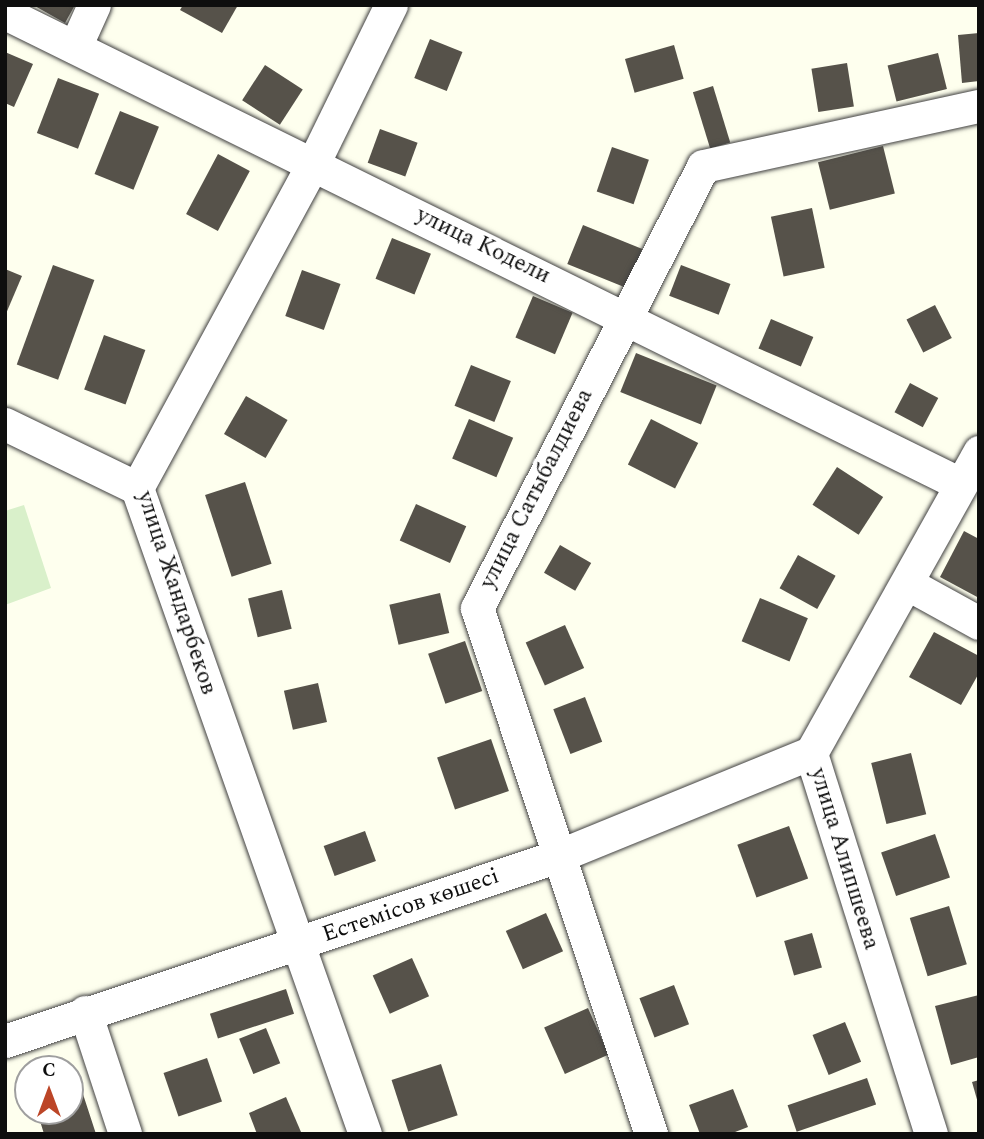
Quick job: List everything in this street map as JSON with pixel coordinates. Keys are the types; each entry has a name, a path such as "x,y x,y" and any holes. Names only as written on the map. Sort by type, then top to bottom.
{"street":[{"path":"75,47 94,5"},
{"name":"улица Жандарбеков","path":"365,1134 137,488 314,162 391,5"},
{"name":"улица Кодели","path":"5,13 314,162 958,483"},
{"name":"улица Сатыбалдиева","path":"651,1134 477,608 703,166 979,106"},
{"path":"5,424 137,488"},
{"name":"улица Алипшеева","path":"931,1134 811,753 908,584 958,483 979,452"},
{"path":"908,584 979,623"},
{"name":"Естемісов көшесі","path":"5,1041 85,1012 298,944 558,856 811,753"},
{"path":"85,1012 125,1134"}],"green space":[{"path":"24,505 51,588 5,605 5,511"}],"building":[{"path":"33,5 75,5 65,23"},
{"path":"183,5 238,5 222,33 180,10"},
{"path":"979,33 979,81 962,83 958,35"},
{"path":"430,39 462,52 447,91 414,78"},
{"path":"674,45 684,79 635,93 625,59"},
{"path":"5,52 33,64 14,107 5,103"},
{"path":"938,53 947,89 896,101 888,66"},
{"path":"847,63 854,106 818,112 811,69"},
{"path":"265,65 303,90 280,125 242,100"},
{"path":"58,78 99,94 78,149 37,133"},
{"path":"713,86 730,142 710,149 693,92"},
{"path":"120,111 159,127 133,190 95,174"},
{"path":"380,129 418,143 405,177 368,163"},
{"path":"883,146 895,194 830,210 818,162"},
{"path":"612,147 649,160 634,204 597,191"},
{"path":"218,154 250,171 218,231 186,214"},
{"path":"812,208 825,268 784,276 771,217"},
{"path":"583,225 642,249 627,288 567,264"},
{"path":"392,238 431,254 414,295 376,279"},
{"path":"53,265 94,280 58,380 17,365"},
{"path":"681,265 730,284 719,315 669,296"},
{"path":"5,269 22,276 5,316"},
{"path":"302,270 341,284 324,330 285,316"},
{"path":"533,296 573,313 555,354 515,337"},
{"path":"935,305 952,338 923,352 906,320"},
{"path":"771,319 813,337 801,366 758,348"},
{"path":"104,335 145,350 126,405 84,390"},
{"path":"636,353 717,386 701,425 620,392"},
{"path":"471,365 511,381 494,422 455,406"},
{"path":"910,383 938,398 923,427 895,412"},
{"path":"246,396 288,420 266,458 224,434"},
{"path":"469,419 513,438 496,477 452,459"},
{"path":"651,419 698,443 675,489 628,464"},
{"path":"837,467 883,497 859,535 812,505"},
{"path":"245,482 272,564 232,577 205,495"},
{"path":"416,504 466,526 450,563 400,541"},
{"path":"964,531 979,539 979,598 940,577"},
{"path":"560,545 591,563 575,591 544,573"},
{"path":"798,555 836,576 817,609 780,588"},
{"path":"282,590 292,629 258,637 248,598"},
{"path":"440,593 449,633 399,645 389,605"},
{"path":"760,598 808,618 790,662 742,641"},
{"path":"565,625 584,668 545,685 526,642"},
{"path":"934,632 979,656 979,673 961,705 909,677"},
{"path":"465,641 482,691 445,704 428,654"},
{"path":"318,683 327,722 293,730 284,691"},
{"path":"585,697 602,742 570,754 553,709"},
{"path":"491,739 509,791 455,810 437,758"},
{"path":"911,753 926,814 886,824 871,763"},
{"path":"789,826 808,879 756,897 737,845"},
{"path":"365,831 376,861 335,876 324,846"},
{"path":"935,834 950,877 896,896 881,853"},
{"path":"949,906 967,964 928,976 910,918"},
{"path":"546,913 563,951 523,969 506,931"},
{"path":"812,933 822,968 794,976 784,941"},
{"path":"412,958 429,996 390,1014 373,975"},
{"path":"674,985 689,1024 655,1037 639,998"},
{"path":"286,989 294,1014 218,1038 210,1014"},
{"path":"979,995 979,1057 951,1065 935,1006"},
{"path":"588,1008 609,1055 565,1074 544,1028"},
{"path":"845,1022 861,1062 829,1075 813,1035"},
{"path":"266,1028 280,1063 253,1074 239,1039"},
{"path":"207,1058 222,1101 178,1116 164,1073"},
{"path":"441,1064 458,1115 408,1131 392,1080"},
{"path":"867,1078 876,1104 797,1132 788,1105"},
{"path":"979,1080 979,1103 978,1103 972,1082"},
{"path":"733,1089 748,1127 730,1134 700,1134 689,1105"},
{"path":"84,1097 96,1134 44,1134 41,1125 84,1125"},
{"path":"286,1097 301,1132 257,1134 249,1113"}]}
